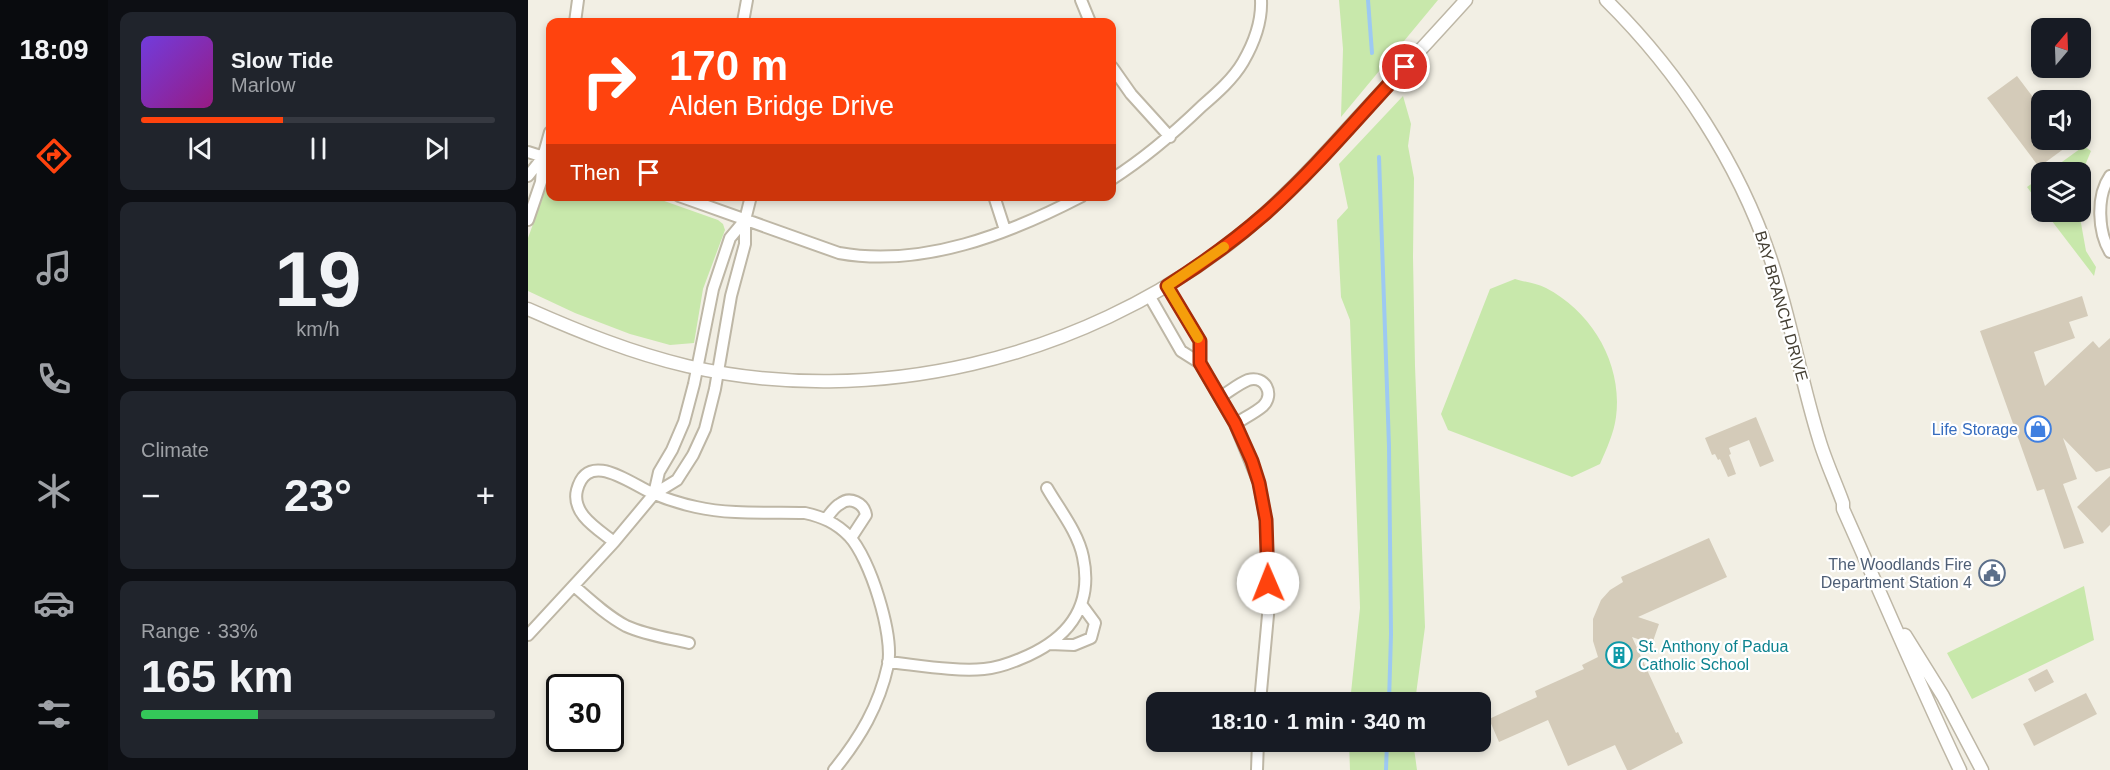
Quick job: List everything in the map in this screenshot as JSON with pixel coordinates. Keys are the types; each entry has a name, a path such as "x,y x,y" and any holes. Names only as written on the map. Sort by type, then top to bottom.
{"street":[{"path":"576,18 578,0"},
{"path":"744,18 747,0"},
{"path":"1081,0 1088,18"},
{"path":"1116,176 1170,137 1220,89 1243,63 1258,27 1261,0"},
{"path":"528,309 596,338 652,357 718,372 777,378 821,380 909,375 952,369 1038,346 1080,331 1150,297 1232,241 1298,182 1466,0"},
{"name":"BAY BRANCH DRIVE","path":"1606,0 1674,78 1700,115 1755,215 1788,317 1819,439 1843,503 1843,509 1908,659 1960,770"},
{"path":"1116,73 1131,94 1170,137"},
{"path":"528,152 546,158"},
{"path":"528,176 546,159"},
{"path":"528,220 546,162"},
{"path":"2110,176 2106,182 2101,207 2102,231 2110,252"},
{"path":"693,201 839,252 870,257 915,255 945,248 1005,230 1050,213 1073,201"},
{"path":"528,635 614,542 654,494 677,480 693,455 705,429 718,372 731,296 745,244 745,220 750,201"},
{"path":"996,201 1005,230"},
{"path":"654,494 659,472 684,422 698,368 713,289 730,238 745,220"},
{"path":"1167,286 1200,341 1200,363"},
{"path":"1150,297 1181,351 1200,363 1220,397 1235,423 1259,483 1266,520 1269,604 1261,692"},
{"path":"1220,397 1249,380 1260,381 1266,386 1269,394 1264,405 1235,423"},
{"path":"614,542 581,514 576,505 578,486 589,472 606,471 654,494 696,507 716,510 805,513 826,519 840,527 851,538 872,578 881,604 888,643 888,662 881,691 865,728 834,770"},
{"path":"888,662 970,670 985,669 1001,666 1050,644 1067,629 1082,604 1085,580 1083,557 1076,538 1047,488"},
{"path":"826,519 838,504 846,500 855,501 861,505 866,515 851,538"},
{"path":"574,586 624,625 642,632 689,643"},
{"path":"1050,644 1074,645 1091,638 1095,623 1082,604"},
{"name":"BAY BRANCH DRIVE","path":"1888,609 1944,696 1982,770"},
{"path":"1257,770 1258,752"}],"green space":[{"path":"1339,0 1438,0 1341,117 1343,49"},
{"path":"1403,96 1411,124 1408,146 1414,178 1415,366 1425,627 1416,692 1351,692 1360,608 1350,320 1341,297 1337,220 1348,208 1339,164"},
{"path":"2078,150 2091,151 2086,162 2062,162"},
{"path":"546,188 546,201 664,201 718,220 723,224 725,230 703,289 694,343 670,345 630,334 575,313 528,291 528,238"},
{"path":"2053,222 2081,222 2086,251 2096,267 2094,276"},
{"path":"1515,279 1539,285 1563,298 1590,325 1609,359 1617,397 1612,435 1600,464 1572,477 1448,430 1441,414 1490,289"},
{"path":"2084,586 2094,640 1972,699 1947,653"},
{"path":"1349,752 1415,752 1417,770 1350,770"}],"building":[{"path":"2017,76 2031,94 2031,150 2062,150 2046,162 2035,162 1987,98"},
{"path":"2082,296 2088,316 2069,322 2075,338 2034,352 2045,386 2093,341 2099,348 2110,338 2110,468 2096,472 2063,438 2077,479 2063,484 2084,543 2064,549 2044,489 2037,491 1980,331"},
{"path":"1756,417 1774,461 1760,467 1749,440 1729,448 1731,454 1729,455 1736,474 1728,477 1720,459 1718,460 1715,454 1712,455 1705,438"},
{"path":"2110,476 2110,525 2102,533 2077,507"},
{"name":"St. Anthony of Padua Catholic School","path":"1709,538 1727,577 1638,617 1659,624 1652,644 1632,637 1676,733 1678,732 1683,743 1627,770 1615,745 1568,766 1548,720 1499,742 1491,718 1537,697 1535,691 1584,669 1582,665 1598,657 1593,641 1593,619 1601,600 1610,590 1623,582 1621,577"},
{"path":"2047,669 2054,682 2035,692 2028,679"},
{"path":"2086,693 2097,714 2034,746 2023,724"}],"waterway":[{"path":"1368,0 1372,53"},
{"path":"1379,157 1389,446 1389,692"},
{"path":"1386,770 1387,752"}],"slow traffic":[{"path":"1198,338 1167,286 1224,247"}],"place":[{"name":"Life Storage","path":"2038,429"},
{"name":"The Woodlands Fire Department Station 4","path":"1992,573"},
{"name":"St. Anthony of Padua Catholic School","path":"1619,655"}],"route":[{"path":"1268,583 1266,520 1252,461 1235,423 1200,363 1200,341 1167,286 1232,241 1266,212 1298,182 1405,67"}]}
